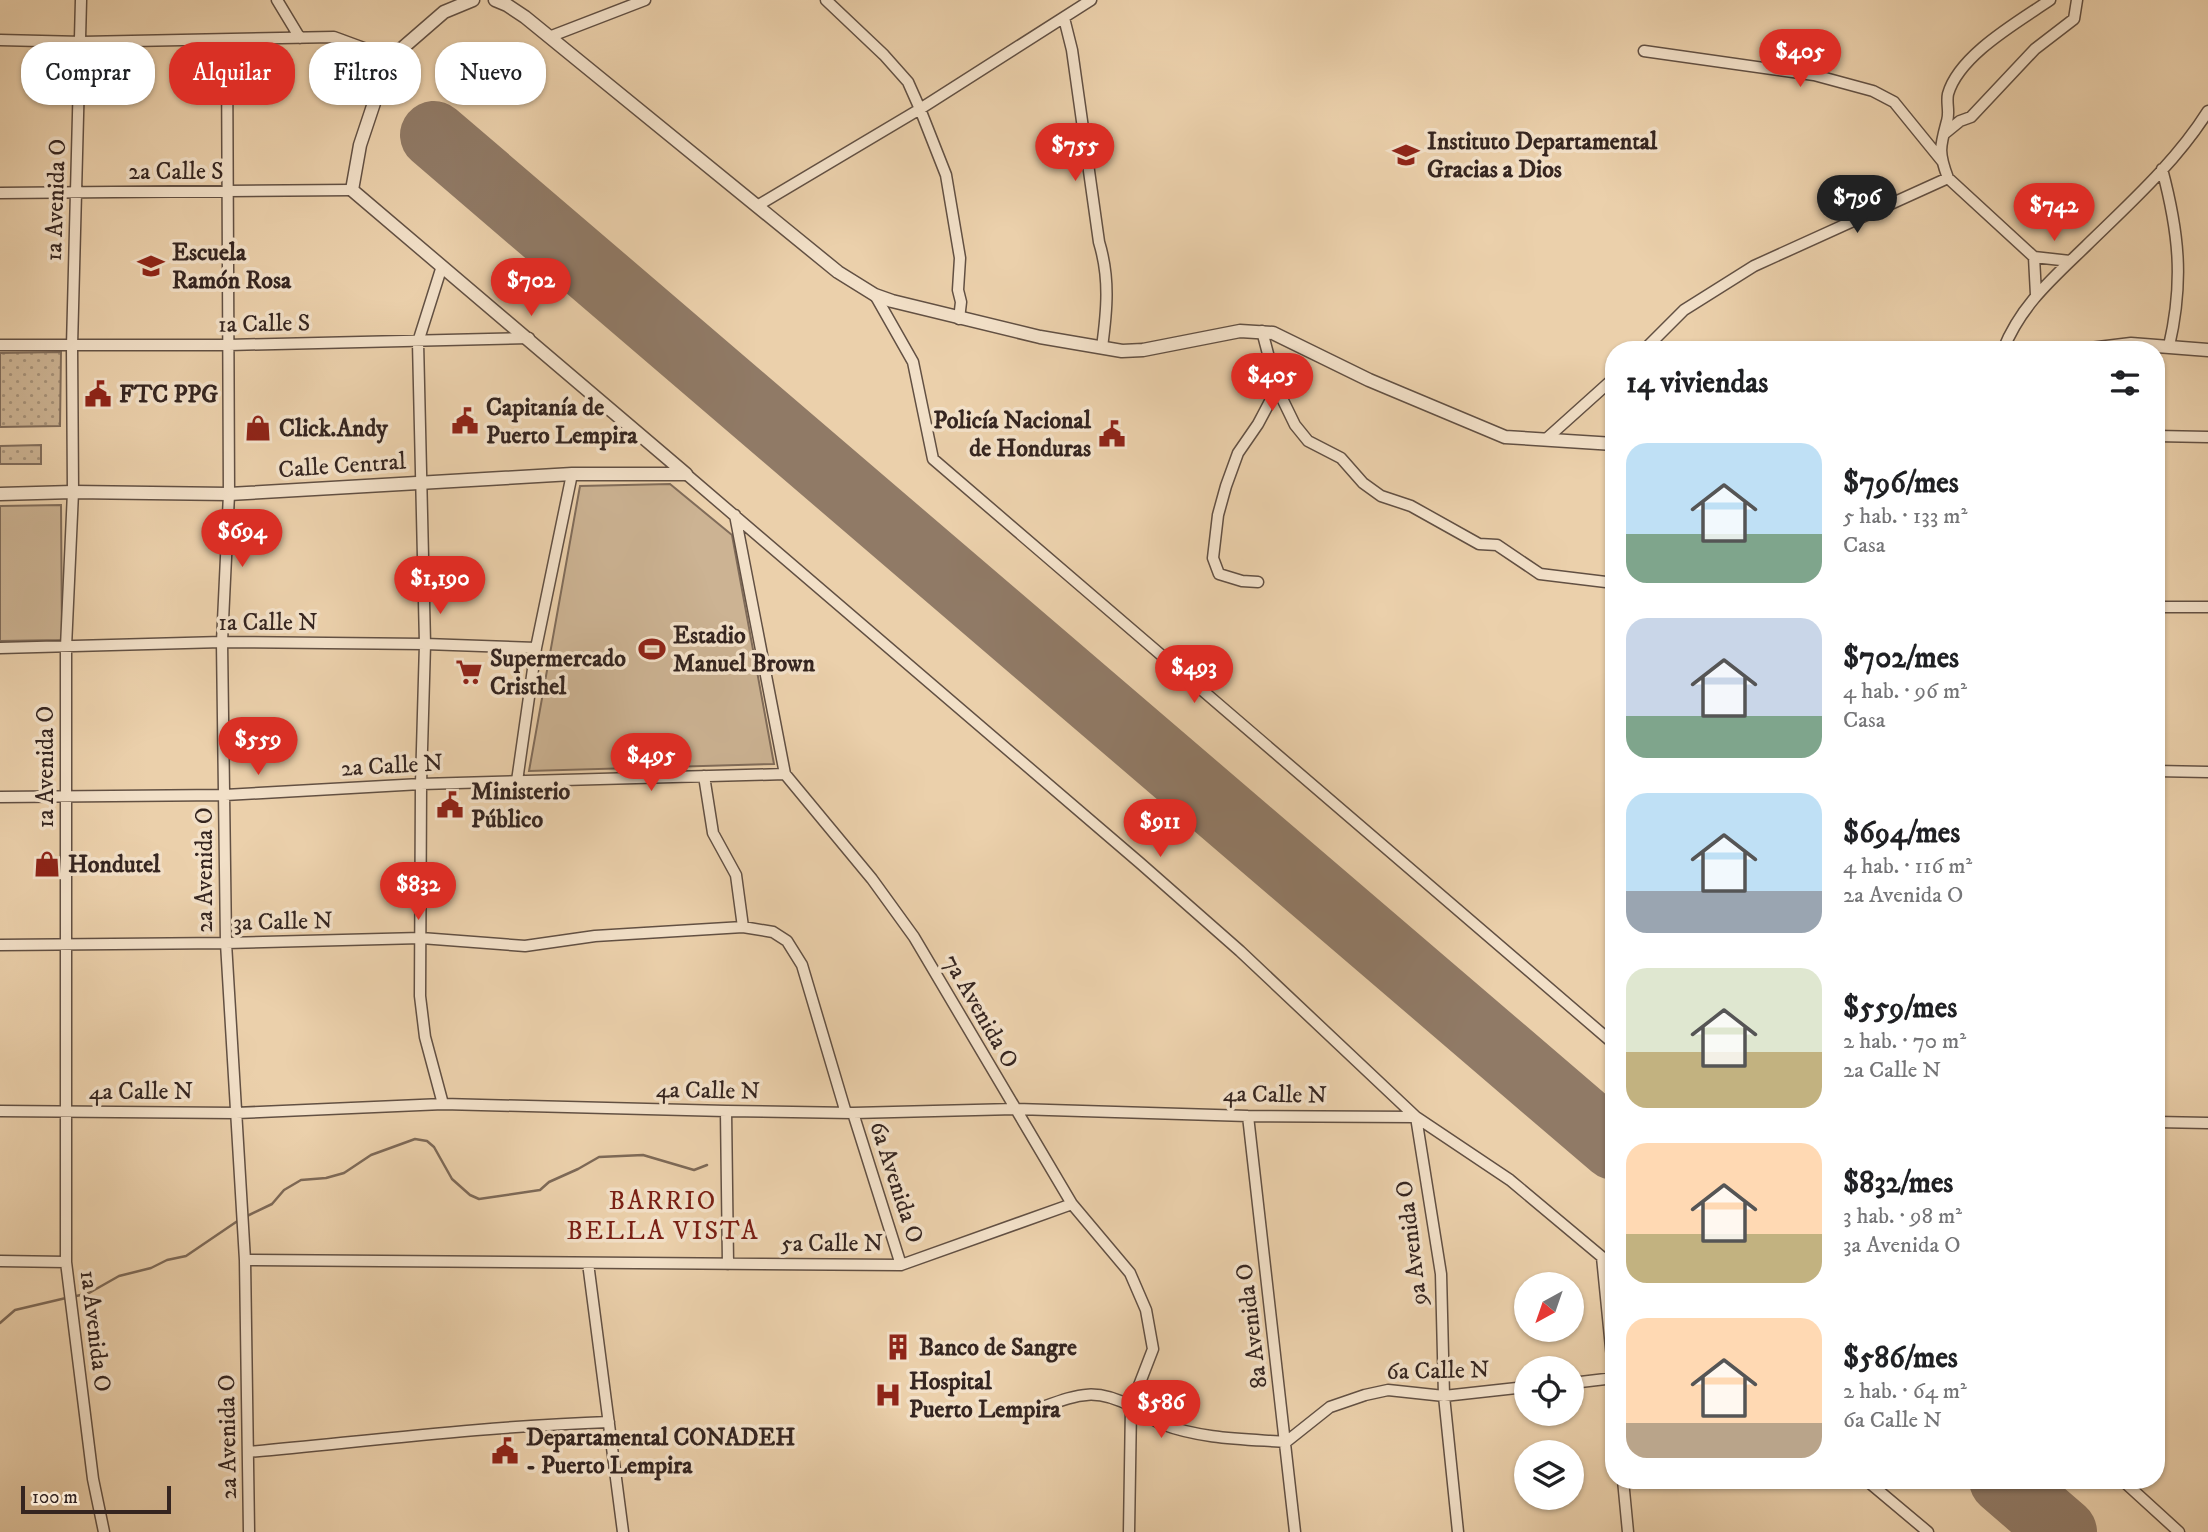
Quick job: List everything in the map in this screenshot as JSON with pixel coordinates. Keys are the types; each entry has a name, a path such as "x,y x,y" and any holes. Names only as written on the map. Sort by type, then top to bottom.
{"street":[{"name":"1a Avenida O","path":"81,0 82,42"},
{"path":"277,0 300,38"},
{"path":"409,42 451,4 473,0"},
{"path":"495,0 515,9 838,272 876,295 959,319 1122,351 1240,331 1273,333 1370,380 1504,437 1605,443"},
{"path":"549,37 645,0"},
{"path":"826,0 884,55 908,82 920,108 946,175 960,258 959,319"},
{"path":"757,206 920,108 1091,0"},
{"path":"2050,0 1997,37 1956,77 1948,96 1948,118 1942,136 1942,161 1948,178 2034,257 2070,261"},
{"path":"1942,136 1960,121 1971,117 2035,48 2074,19 2077,0"},
{"path":"1064,18 1072,50 1099,242 1106,264 1108,306 1102,347"},
{"path":"0,40 82,42 334,37 348,42"},
{"name":"2a Avenida O","path":"227,40 229,494 222,642 226,943 245,1260 249,1532"},
{"path":"1644,51 1814,75 1873,92 1894,102 1942,161"},
{"name":"1a Avenida O","path":"79,105 72,346 72,492 66,647 66,1262 93,1479 104,1532"},
{"path":"373,105 360,145 352,190 529,338 1150,872 1240,951 1416,1117 1510,1180 1605,1260"},
{"path":"2007,341 2012,327 2036,295 2162,169 2198,127 2208,111"},
{"path":"2162,169 2178,247 2177,310 2169,346"},
{"path":"1653,341 1684,310 1754,267 1948,178"},
{"name":"2a Calle S","path":"0,193 352,190"},
{"path":"2034,257 2036,295"},
{"path":"442,266 418,342 425,643 420,996 425,1037 443,1104"},
{"path":"876,295 913,362 933,459 1605,1036"},
{"path":"1262,331 1277,388 1295,425 1308,440 1341,458 1363,483 1381,496 1411,506 1479,544 1497,545 1540,574 1605,582"},
{"name":"1a Calle S","path":"0,345 229,345 529,338"},
{"path":"2165,346 2208,350"},
{"path":"1545,440 1605,386"},
{"path":"1258,582 1219,574 1213,558 1218,515 1238,453 1258,424 1277,388"},
{"path":"2165,436 2208,437"},
{"path":"517,781 536,648 572,474"},
{"name":"Calle Central","path":"0,494 229,494 572,474 686,474"},
{"name":"7a Avenida O","path":"734,515 785,775 872,879 914,937 1072,1203 1129,1273 1146,1310 1153,1349 1131,1406 1129,1532"},
{"path":"2165,607 2208,607"},
{"name":"1a Calle N","path":"0,648 222,642 425,643 536,648"},
{"path":"2165,771 2208,772"},
{"name":"2a Calle N","path":"0,797 225,795 421,784 785,775"},
{"path":"704,776 713,833 736,875 743,928"},
{"name":"3a Calle N","path":"0,945 67,946 421,938 525,946 594,936 743,928 773,932 788,941 802,965"},
{"name":"6a Avenida O","path":"802,965 901,1265"},
{"name":"4a Calle N","path":"0,1111 236,1113 443,1104 850,1113 1015,1109 1248,1116 1416,1117"},
{"path":"726,1111 728,1264"},
{"name":"8a Avenida O","path":"1248,1116 1295,1532"},
{"name":"9a Avenida O","path":"1416,1117 1441,1275 1444,1396 1458,1532"},
{"path":"2165,1122 2208,1123"},
{"name":"5a Calle N","path":"245,1260 901,1265 1072,1203"},
{"path":"1602,1257 1605,1287"},
{"path":"0,1261 66,1262"},
{"path":"588,1262 623,1532"},
{"path":"1584,1381 1605,1379"},
{"name":"6a Calle N","path":"1286,1442 1330,1407 1365,1395 1388,1390 1444,1396 1514,1388"},
{"path":"1040,1408 1080,1393 1102,1395 1131,1406 1161,1423 1210,1437 1286,1442"},
{"path":"248,1452 424,1434 609,1422"},
{"path":"1624,1489 1628,1532"},
{"path":"1877,1489 1928,1532"},
{"path":"2132,1489 2179,1532"}],"shaded area":[{"path":"61,352 60,426 0,427 0,353"},
{"path":"41,445 41,464 0,464 0,446"},
{"name":"Estadio Manuel Brown","path":"670,484 732,535 774,764 529,771 580,486"},
{"path":"61,505 62,640 0,641 0,506"}],"waterway":[{"path":"245,1217 272,1204 284,1190 301,1180 344,1173 371,1155 415,1139 427,1141 434,1147 452,1179 470,1195 479,1199 540,1190 549,1182 599,1157 643,1155 694,1170 707,1165"},
{"path":"72,1297 89,1293 119,1276 186,1256 239,1220"},
{"path":"0,1323 15,1310 66,1298"}],"runway":[{"path":"434,135 1605,1138"},
{"path":"2013,1489 2063,1532"}],"place":[{"name":"Instituto Departamental Gracias a Dios","path":"1406,155"},
{"name":"Escuela Ramón Rosa","path":"151,266"},
{"name":"FTC PPG","path":"98,394"},
{"name":"Capitanía de Puerto Lempira","path":"465,421"},
{"name":"Click.Andy","path":"258,428"},
{"name":"Policía Nacional de Honduras","path":"1112,434"},
{"name":"Estadio Manuel Brown","path":"652,649"},
{"name":"Supermercado Cristhel","path":"469,672"},
{"name":"Ministerio Público","path":"450,805"},
{"name":"Hondutel","path":"47,864"},
{"name":"Banco de Sangre","path":"898,1347"},
{"name":"Hospital Puerto Lempira","path":"888,1395"},
{"name":"Departamental CONADEH - Puerto Lempira","path":"505,1451"}],"district":[{"name":"BARRIO BELLA VISTA","path":"663,1215"}]}
